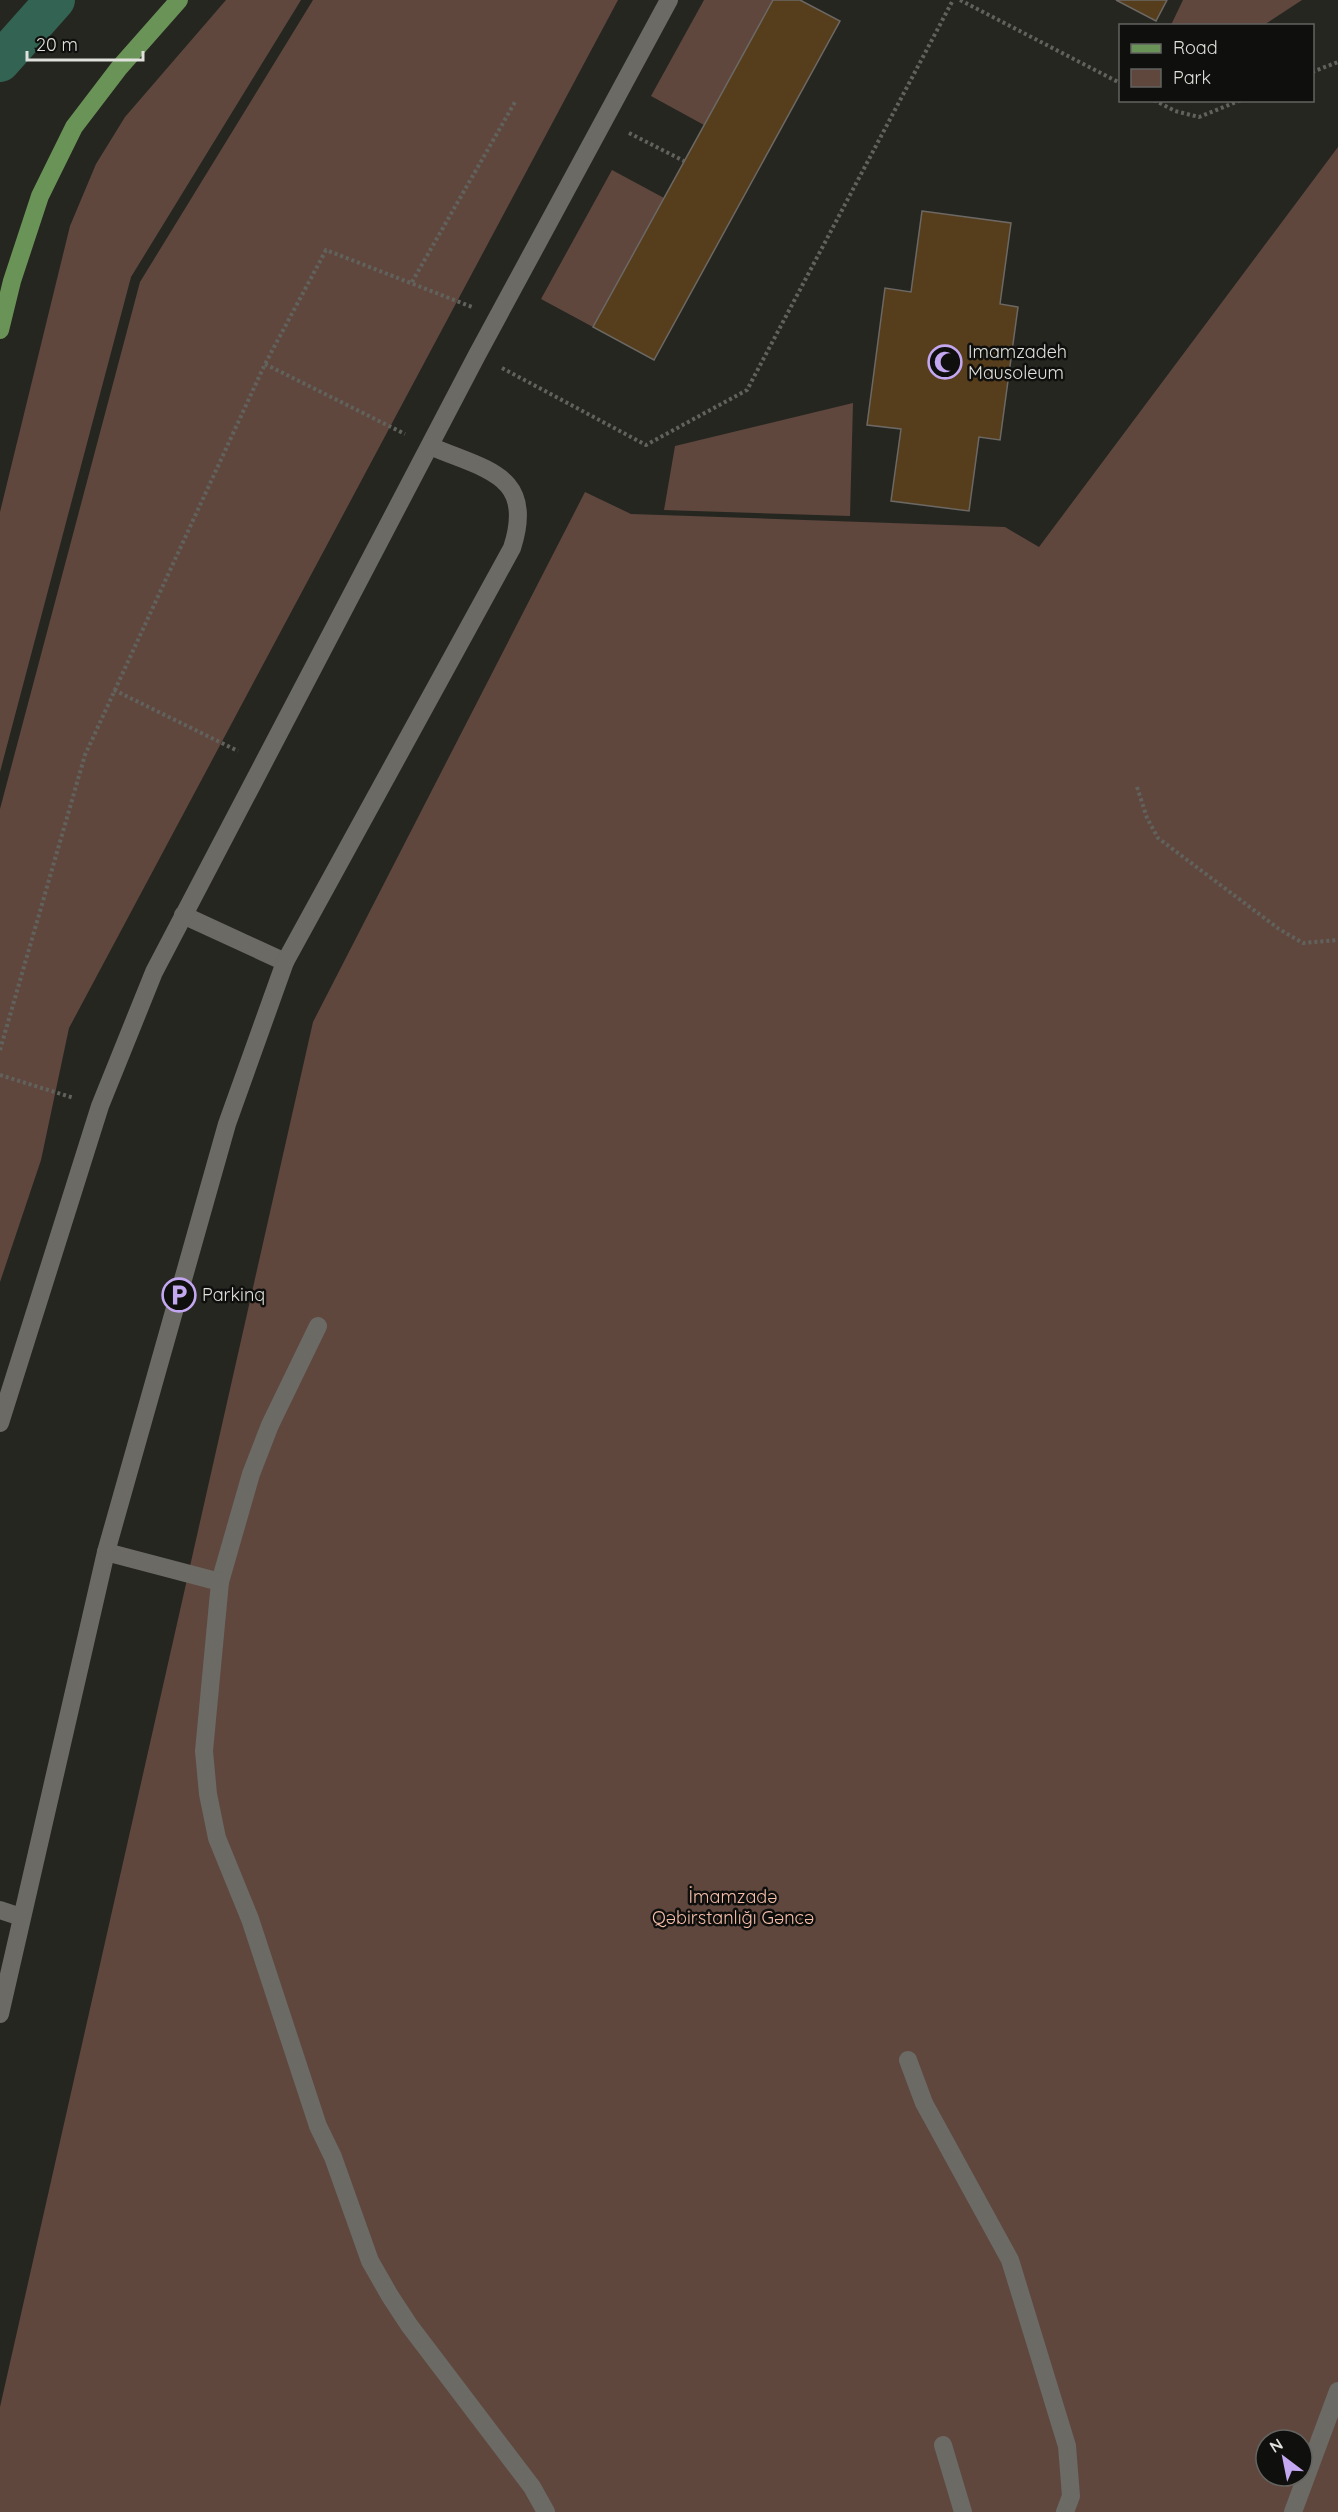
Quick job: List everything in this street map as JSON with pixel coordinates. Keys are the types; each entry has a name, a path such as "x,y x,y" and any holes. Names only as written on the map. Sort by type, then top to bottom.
{"main road":[{"path":"0,330 12,281 40,196 74,127 119,68 179,0"}],"street":[{"path":"0,1423 100,1106 154,972 477,355 669,0"},
{"path":"0,2014 106,1552 227,1124 285,962 506,558 519,526 518,502 510,485 499,476 430,446"},
{"path":"183,915 285,962"},
{"path":"318,1326 270,1425 250,1474 220,1582 204,1752 208,1794 217,1838 250,1919 318,2126 333,2157 370,2261 409,2325 525,2478 546,2512"},
{"path":"106,1552 220,1582"},
{"path":"0,1910 21,1917"},
{"path":"908,2060 924,2103 1010,2260 1067,2446 1071,2496 1065,2512"},
{"path":"1293,2512 1338,2391"},
{"path":"943,2445 963,2512"}],"path":[{"path":"477,355 646,445 747,390 953,0"},
{"path":"960,0 1119,82"},
{"path":"1314,71 1338,62"},
{"path":"412,282 515,102"},
{"path":"1158,102 1175,111 1199,117 1236,102"},
{"path":"604,120 684,161"},
{"path":"0,1050 85,755 265,364 326,250 412,282 498,318"},
{"path":"265,364 430,446"},
{"path":"114,690 263,763"},
{"path":"1137,787 1147,818 1158,838 1280,929 1303,943 1338,940"},
{"path":"0,1075 100,1106"}],"green space":[{"path":"226,0 301,0 131,277 0,772 0,512 70,226 96,164 125,117"},
{"path":"313,0 618,0 69,1028 41,1160 0,1282 0,809 140,282"},
{"path":"704,0 773,0 704,125 651,96"},
{"path":"1183,0 1302,0 1266,24 1171,24"},
{"name":"İmamzadə Qəbirstanlığı Gəncə","path":"1338,147 1338,2512 0,2512 0,2407 313,1022 585,492 631,514 1005,527 1039,547"},
{"path":"612,170 664,198 593,327 541,299"},
{"path":"853,403 850,516 664,510 675,446"}],"building":[{"path":"773,0 800,0 840,21 654,360 593,327"},
{"path":"1116,0 1167,0 1156,21"},
{"path":"922,211 1011,223 1000,304 1018,307 1000,440 979,437 969,511 891,501 901,429 867,425 885,288 911,292"}],"waterway":[{"path":"0,62 55,0"}],"place":[{"name":"Imamzadeh Mausoleum","path":"945,362"},
{"name":"Parkinq","path":"179,1295"}]}
